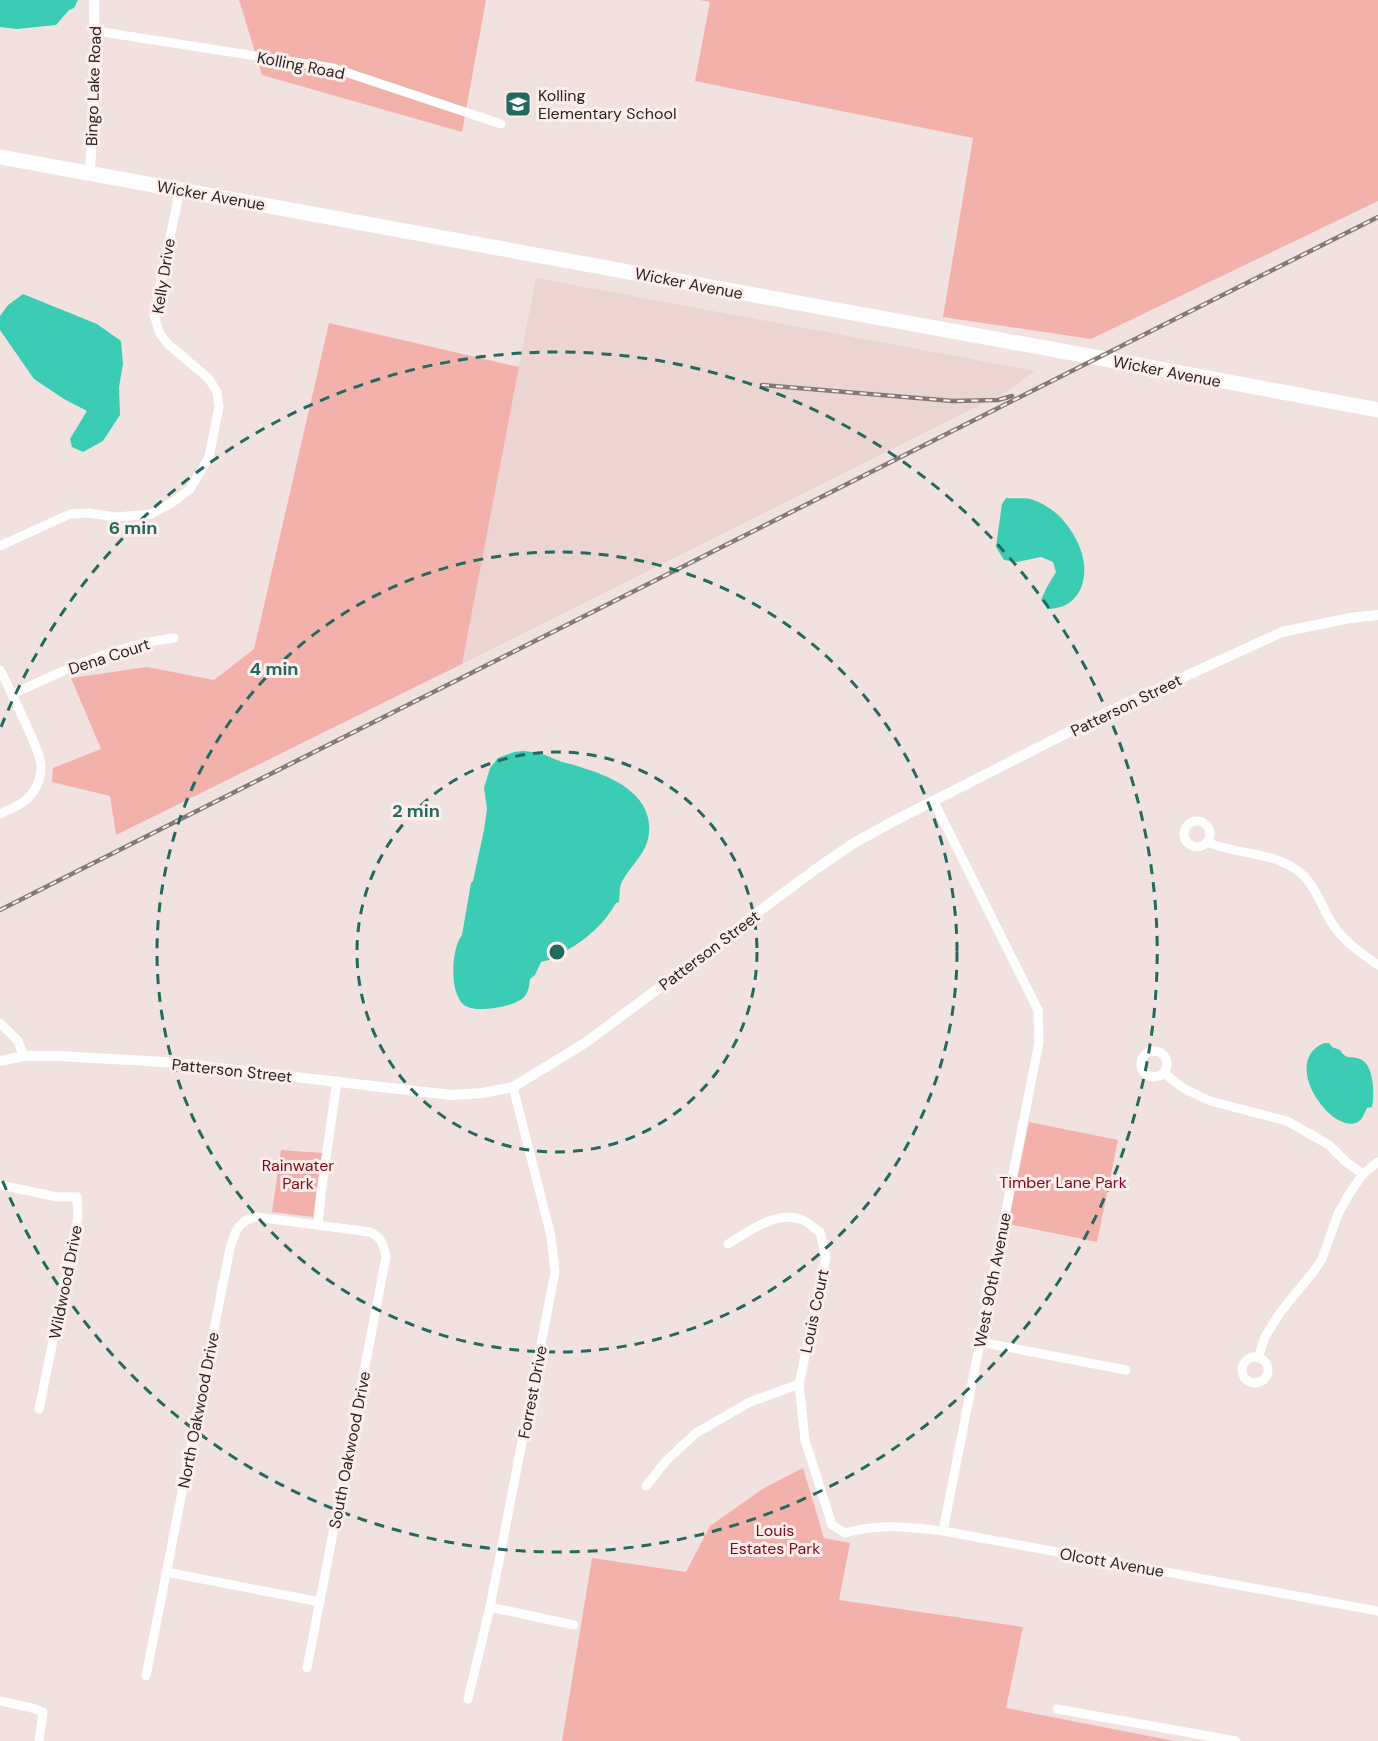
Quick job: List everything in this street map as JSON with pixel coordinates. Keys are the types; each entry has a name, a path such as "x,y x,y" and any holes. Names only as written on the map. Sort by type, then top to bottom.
{"highway":[{"name":"Wicker Avenue","path":"0,157 1378,410"}],"street":[{"name":"Bingo Lake Road","path":"90,172 96,31 94,0"},
{"name":"Kolling Road","path":"96,31 333,68 501,124"},
{"name":"Kelly Drive","path":"0,546 70,514 88,513 116,517 151,514 190,489 209,458 219,407 217,392 208,378 168,344 160,334 154,315 180,189"},
{"name":"Patterson Street","path":"0,1062 24,1056 58,1056 166,1062 451,1095 482,1093 513,1087 585,1043 816,869 854,843 933,800 1114,710 1282,632 1350,618 1378,615"},
{"name":"Dena Court","path":"13,694 88,660 156,640 174,638"},
{"path":"0,670 13,694 41,764 36,787 28,798 0,814"},
{"name":"West 90th Avenue","path":"933,800 1038,1010 1039,1042 943,1532"},
{"path":"1207,842 1219,847 1270,857 1299,871 1317,894 1336,929 1361,953 1378,964"},
{"path":"0,1023 18,1041 24,1056"},
{"path":"1164,1072 1183,1088 1210,1101 1287,1121 1329,1145 1346,1162 1363,1174"},
{"path":"318,1225 337,1082"},
{"name":"Forrest Drive","path":"468,1699 490,1607 555,1272 551,1236 513,1087"},
{"path":"1258,1358 1265,1337 1278,1314 1300,1290 1322,1259 1338,1214 1363,1174 1378,1162"},
{"name":"Wildwood Drive","path":"0,1185 57,1197 77,1197 78,1218 39,1409"},
{"name":"Louis Court","path":"728,1244 757,1227 785,1216 801,1219 820,1232 826,1258 799,1384"},
{"name":"North Oakwood Drive","path":"146,1676 234,1233 240,1224 249,1218 256,1217 370,1232 375,1235"},
{"name":"South Oakwood Drive","path":"307,1668 385,1266 385,1250 382,1241 375,1235"},
{"path":"980,1342 1126,1370"},
{"path":"646,1486 666,1461 696,1433 750,1402 799,1384"},
{"name":"Olcott Avenue","path":"799,1384 805,1440 832,1525 845,1533 862,1528 901,1526 943,1532 1378,1611"},
{"path":"166,1572 320,1602"},
{"path":"490,1607 574,1625"},
{"path":"0,1701 43,1712 39,1741"},
{"path":"1058,1709 1236,1741"}],"shaded area":[{"path":"0,0 78,0 74,8 69,10 56,25 17,29 0,27"},
{"path":"536,278 1035,371 1004,393 462,664"},
{"path":"23,294 97,324 121,341 123,364 119,387 120,415 103,441 83,452 72,447 70,439 87,411 34,379 0,330 0,316 8,305"},
{"path":"1006,498 1027,499 1041,503 1062,519 1080,548 1084,569 1080,589 1076,597 1059,608 1048,609 1041,600 1056,572 1053,562 1041,557 1017,562 1004,560 996,547 1002,504"},
{"path":"523,751 541,754 592,771 628,789 644,808 648,819 648,841 621,884 619,902 588,936 567,950 555,952 553,959 541,962 535,975 530,979 528,990 521,1000 496,1008 469,1008 459,999 453,971 484,830 487,809 484,788 490,768 498,758"},
{"path":"1324,1043 1329,1043 1347,1057 1365,1062 1371,1073 1372,1107 1367,1108 1356,1123 1345,1123 1333,1116 1313,1093 1308,1078 1307,1064 1312,1052"}],"green space":[{"path":"239,0 486,0 462,132 262,75"},
{"path":"700,0 1378,0 1378,201 1091,339 943,317 973,138 695,81 710,2"},
{"path":"329,323 519,367 462,664 116,835 110,796 52,782 53,768 101,749 71,678 147,667 214,680 254,649"},
{"name":"Timber Lane Park","path":"1029,1122 1118,1140 1097,1242 1008,1224"},
{"name":"Rainwater Park","path":"281,1150 322,1153 313,1217 272,1212"},
{"name":"Louis Estates Park","path":"803,1468 824,1538 850,1543 839,1600 1023,1627 1006,1708 1174,1741 562,1741 592,1558 686,1572 710,1526 764,1488"}],"railway":[{"path":"0,910 1378,217"},
{"path":"762,385 953,401 998,400 1012,396"}],"place":[{"name":"Kolling Elementary School","path":"518,104"}]}
